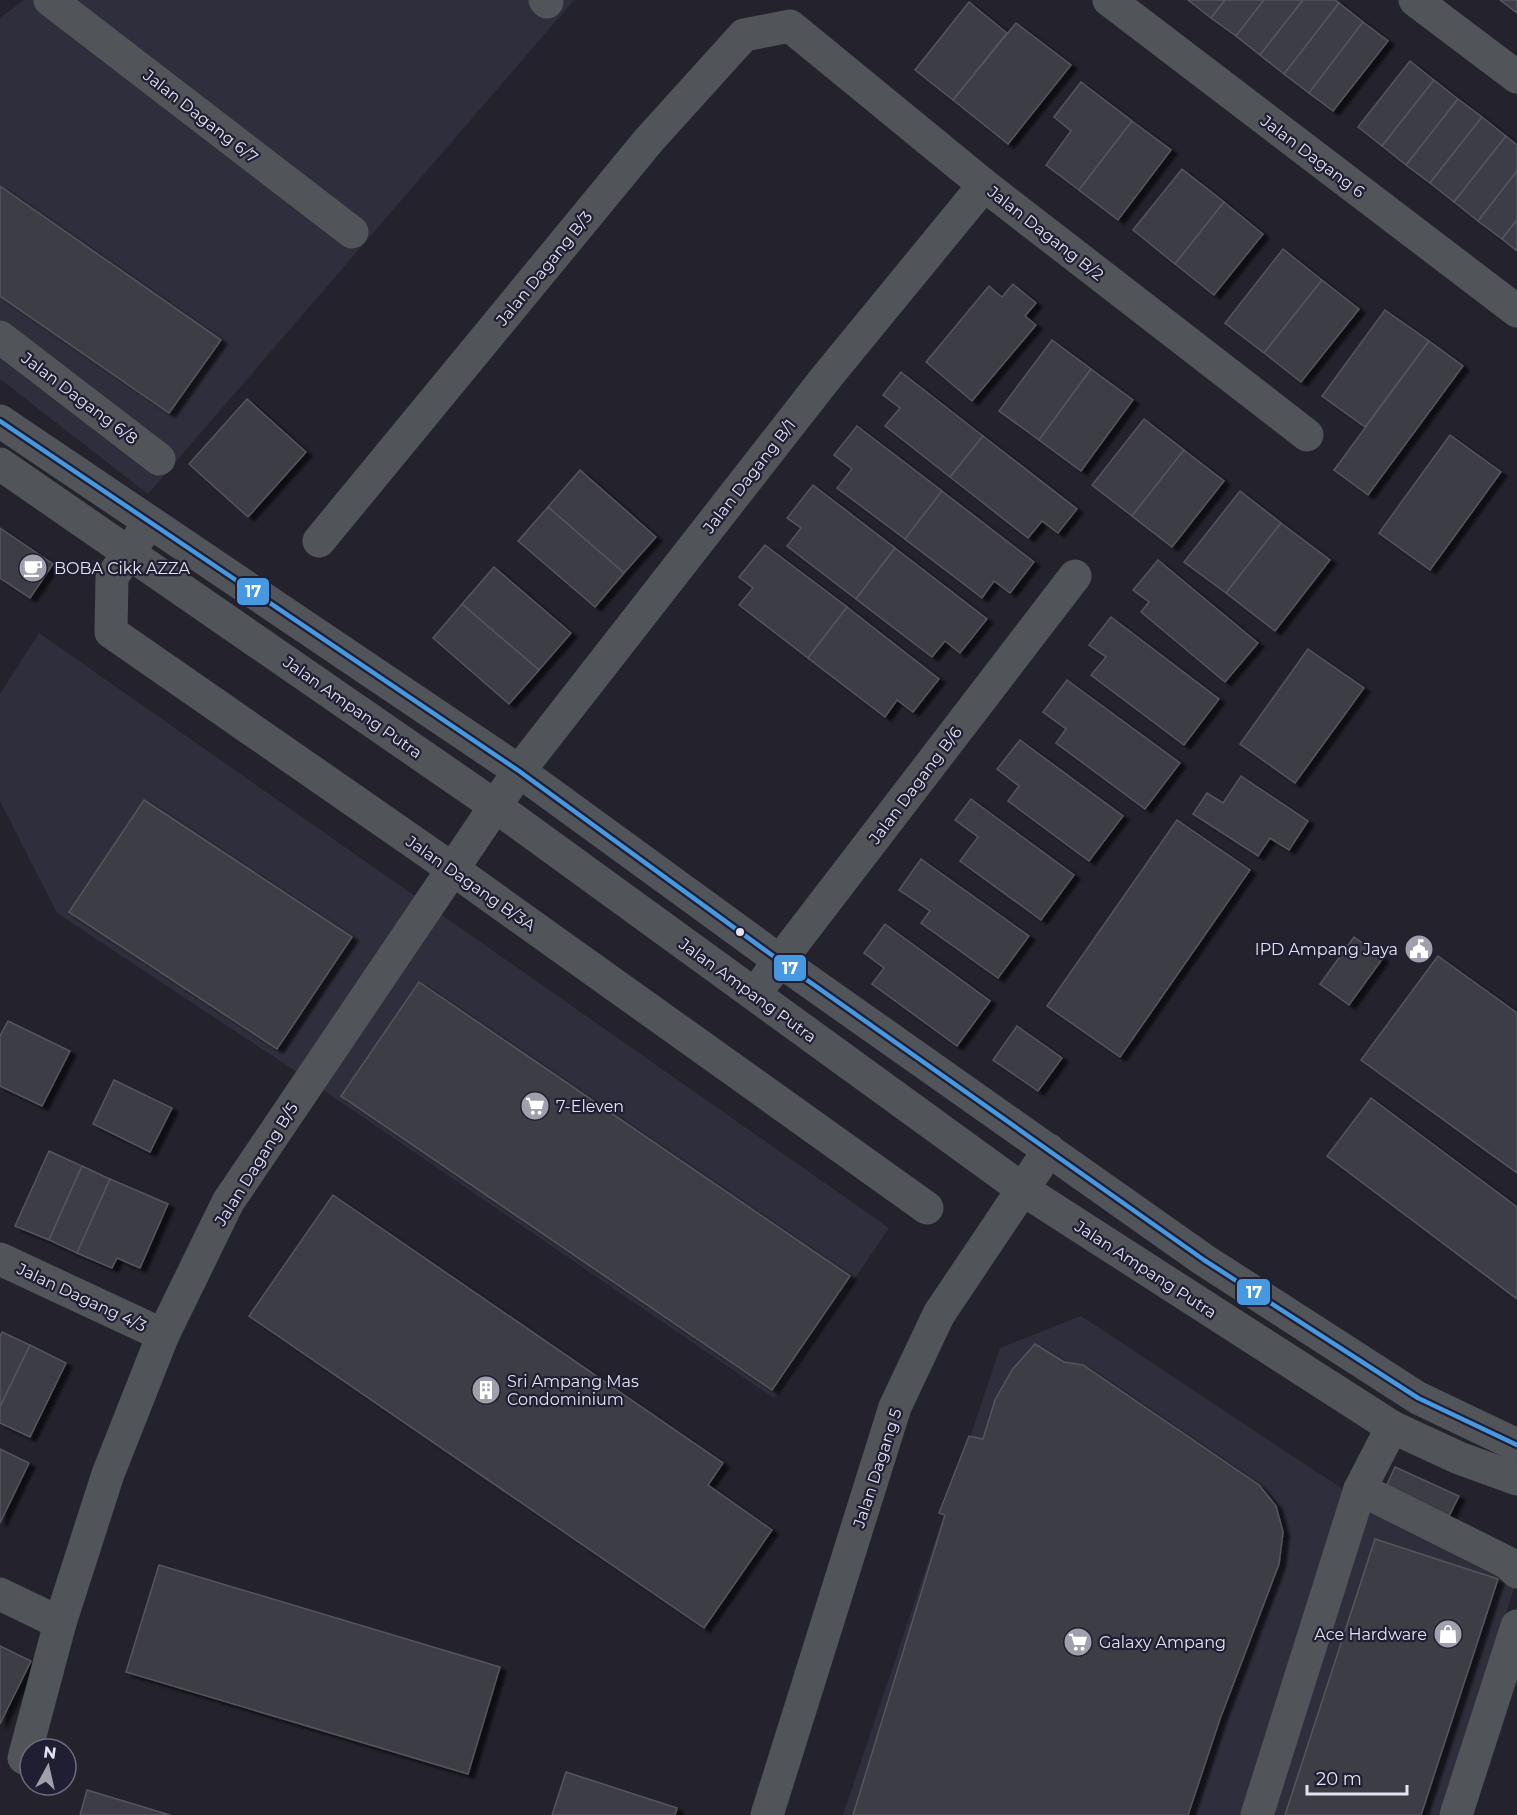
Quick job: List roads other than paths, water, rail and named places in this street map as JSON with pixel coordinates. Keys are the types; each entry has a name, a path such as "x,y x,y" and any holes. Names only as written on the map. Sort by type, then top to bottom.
{"street":[{"name":"Jalan Dagang 6/7","path":"50,0 352,232"},
{"name":"Jalan Dagang 6","path":"1110,0 1517,311"},
{"path":"1415,0 1517,77"},
{"name":"Jalan Dagang B/2","path":"790,26 984,185 1307,435"},
{"name":"Jalan Dagang B/3","path":"319,541 649,140 744,35 790,26"},
{"name":"Jalan Dagang B/1","path":"495,807 519,771 825,379 984,185"},
{"name":"Jalan Dagang 6/8","path":"0,337 159,459"},
{"path":"0,421 519,771 780,961 1204,1260 1418,1398 1517,1445"},
{"name":"Jalan Ampang Putra","path":"0,464 495,807 1022,1189 1392,1427 1459,1458 1517,1479"},
{"name":"Jalan Dagang B/3A","path":"149,522 112,577 111,632 451,868 927,1208"},
{"name":"Jalan Dagang B/6","path":"755,995 1075,576"},
{"name":"Jalan Dagang B/5","path":"30,1737 60,1623 108,1474 164,1335 228,1202 451,868 495,807"},
{"name":"Jalan Dagang 5","path":"767,1815 895,1407 939,1314 1050,1150"},
{"name":"Jalan Dagang 4/3","path":"0,1258 164,1335"},
{"path":"1257,1815 1360,1489 1392,1427"},
{"path":"1360,1489 1508,1563 1517,1572"},
{"path":"0,1594 60,1623"},
{"path":"1455,1815 1517,1626"}],"place":[{"name":"BOBA Cikk AZZA","path":"33,568"},
{"name":"IPD Ampang Jaya","path":"1419,949"},
{"name":"7-Eleven","path":"535,1106"},
{"name":"Sri Ampang Mas Condominium","path":"486,1390"},
{"name":"Ace Hardware","path":"1448,1634"},
{"name":"Galaxy Ampang","path":"1078,1642"}]}
